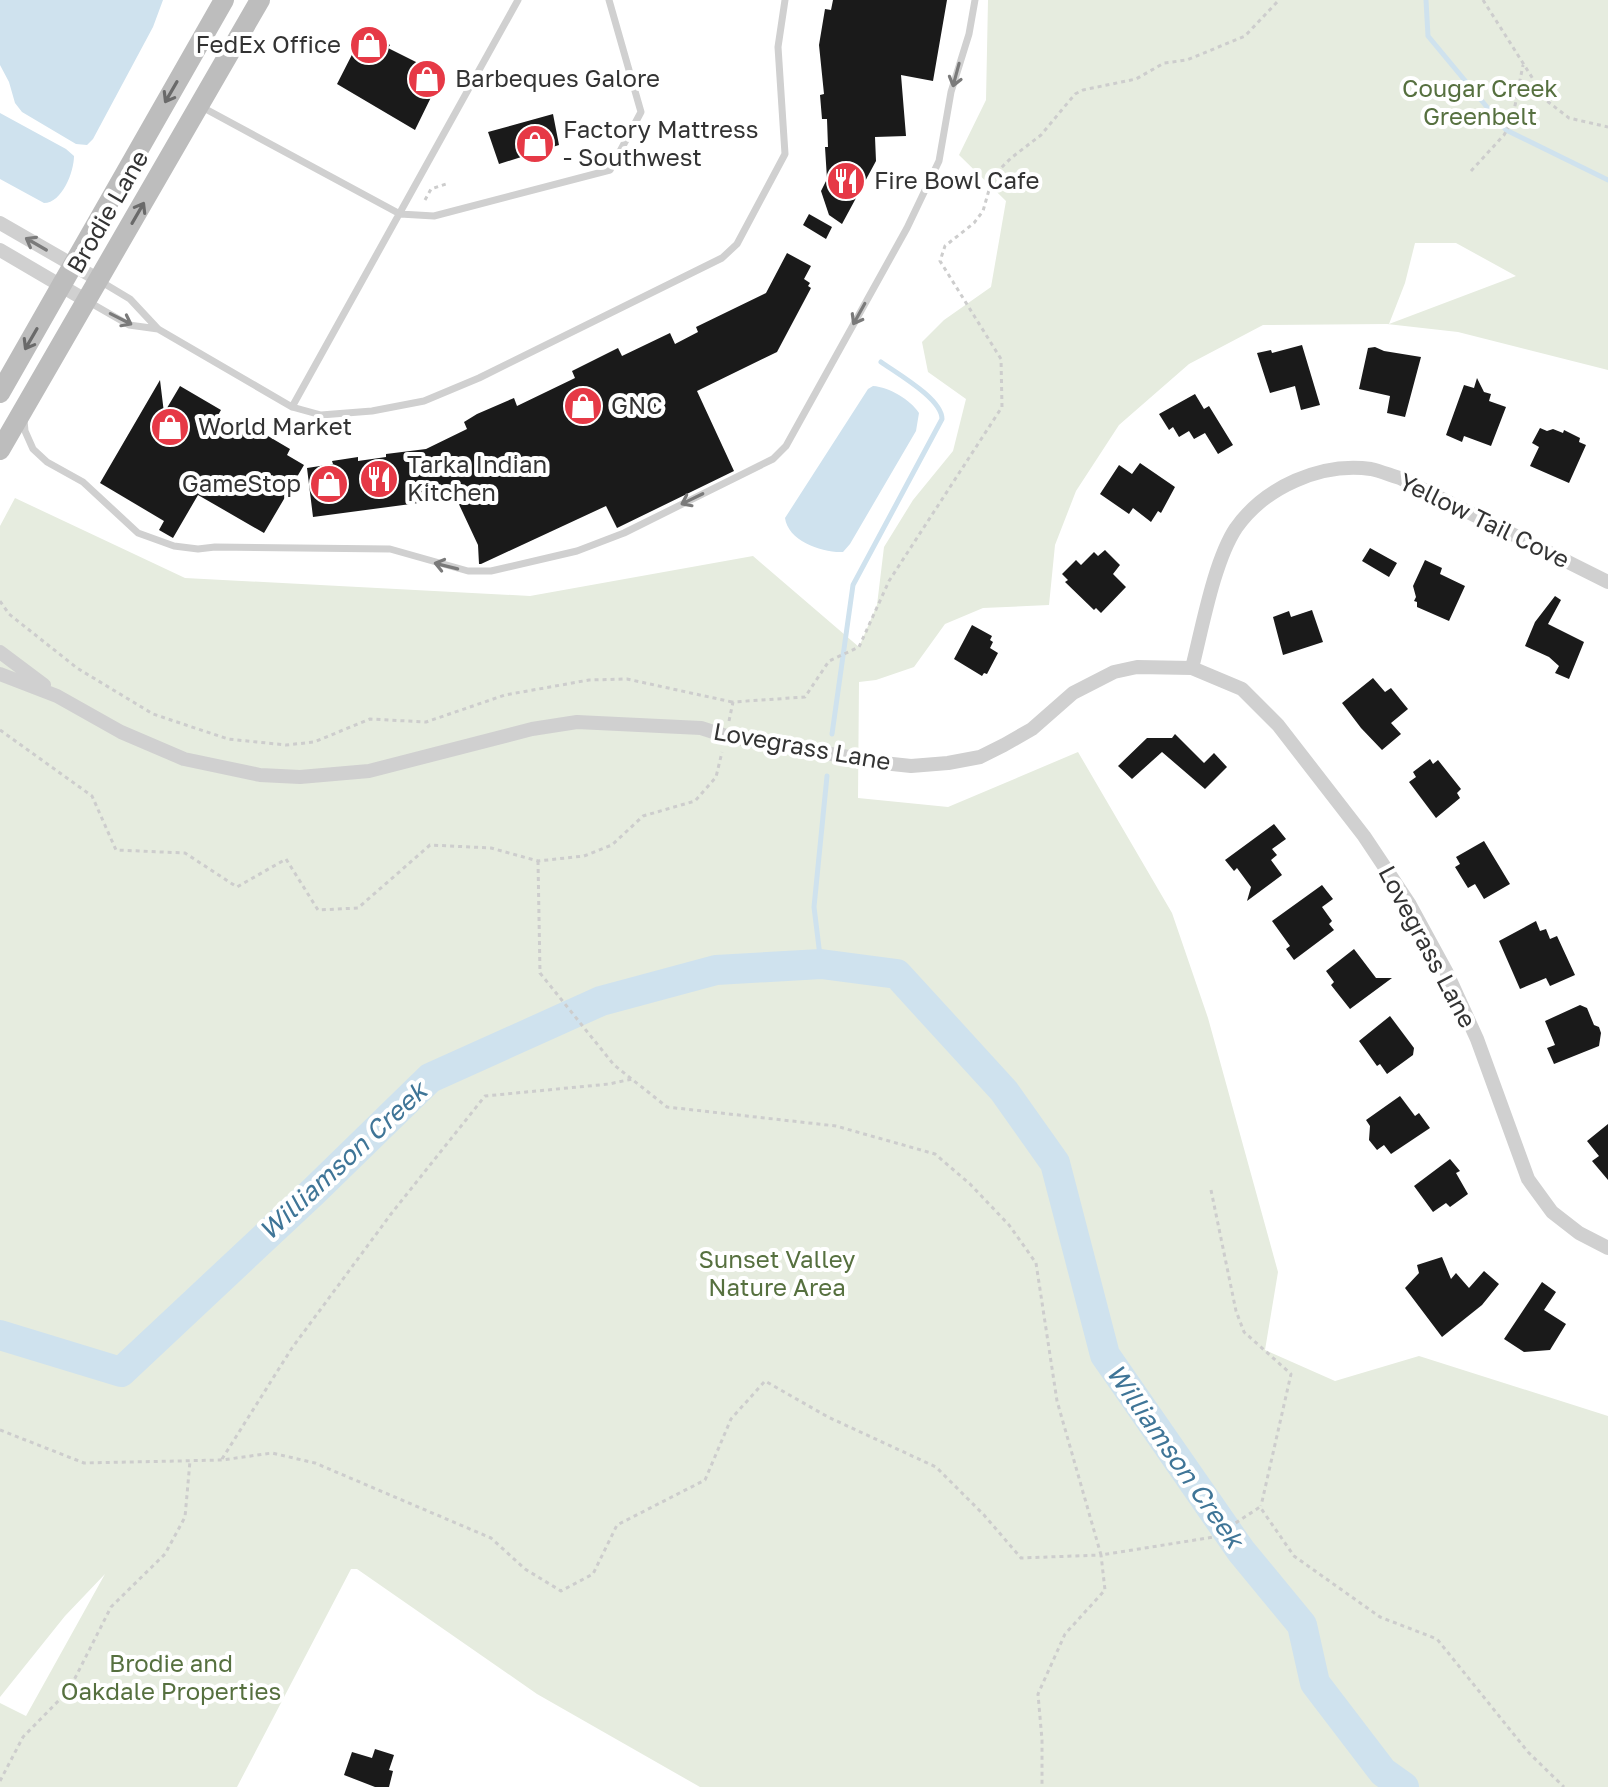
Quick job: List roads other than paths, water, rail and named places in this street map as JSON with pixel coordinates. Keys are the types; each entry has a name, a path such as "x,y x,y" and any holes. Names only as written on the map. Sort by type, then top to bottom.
{"main road":[{"name":"Brodie Lane","path":"0,393 224,0"},
{"name":"Brodie Lane","path":"0,450 260,0"}],"street":[{"path":"0,223 99,280"},
{"path":"0,250 87,301"},
{"name":"Yellow Tail Cove","path":"1192,668 1218,574 1236,529 1253,508 1275,491 1296,480 1332,470 1371,469 1400,478 1608,582"},
{"name":"Lovegrass Lane","path":"0,652 57,696"},
{"name":"Lovegrass Lane","path":"0,674 57,696 121,732 184,759 260,775 300,777 369,771 532,729 577,722 701,728 726,736 883,763 911,766 948,763 980,757 1004,745 1032,729 1073,693 1114,672 1162,665 1192,668 1242,689 1278,725 1372,846 1410,905 1446,971 1477,1039 1528,1179 1552,1212 1579,1233 1608,1248"}],"lane":[{"path":"292,407 518,0"},
{"path":"199,106 400,214 434,216 610,170 641,112 609,0"},
{"path":"99,280 130,299 158,329 292,407 321,415 372,411 424,401 479,378 730,252 785,154 778,47 785,0"},
{"path":"26,405 25,431 33,449 47,462 83,482 138,533 174,546 198,549 390,549 468,571 491,571 577,551 624,533 773,459 786,446 907,228 939,161 951,92 969,34 975,0"},
{"path":"87,301 129,325 158,329"}],"water":[{"path":"0,0 163,0 153,27 87,145 76,144 22,112 15,103 0,65"},
{"path":"0,113 74,156 66,186 50,202 44,203 0,179"},
{"path":"873,386 892,392 915,408 919,413 916,431 850,544 843,552 816,548 792,533 785,518 868,389"}],"waterway":[{"path":"1426,0 1428,36 1506,130 1608,180"},
{"path":"832,734 853,585 942,419 940,411 927,395 881,362"},
{"path":"821,964 814,907 827,776"},
{"name":"Williamson Creek","path":"0,1335 121,1372 430,1078 601,1001 716,970 821,964 897,974 1004,1091 1055,1163 1105,1355 1241,1551 1302,1625 1315,1683 1383,1772 1404,1787"}],"place":[{"name":"FedEx Office","path":"369,45"},
{"name":"Barbeques Galore","path":"427,79"},
{"name":"Factory Mattress - Southwest","path":"535,144"},
{"name":"Fire Bowl Cafe","path":"846,181"},
{"name":"GNC","path":"583,406"},
{"name":"World Market","path":"170,427"},
{"name":"Tarka Indian Kitchen","path":"379,479"},
{"name":"GameStop","path":"329,484"}],"park label":[{"name":"Cougar Creek Greenbelt","path":"1480,103"},
{"name":"Sunset Valley Nature Area","path":"777,1274"},
{"name":"Brodie and Oakdale Properties","path":"171,1678"}]}
